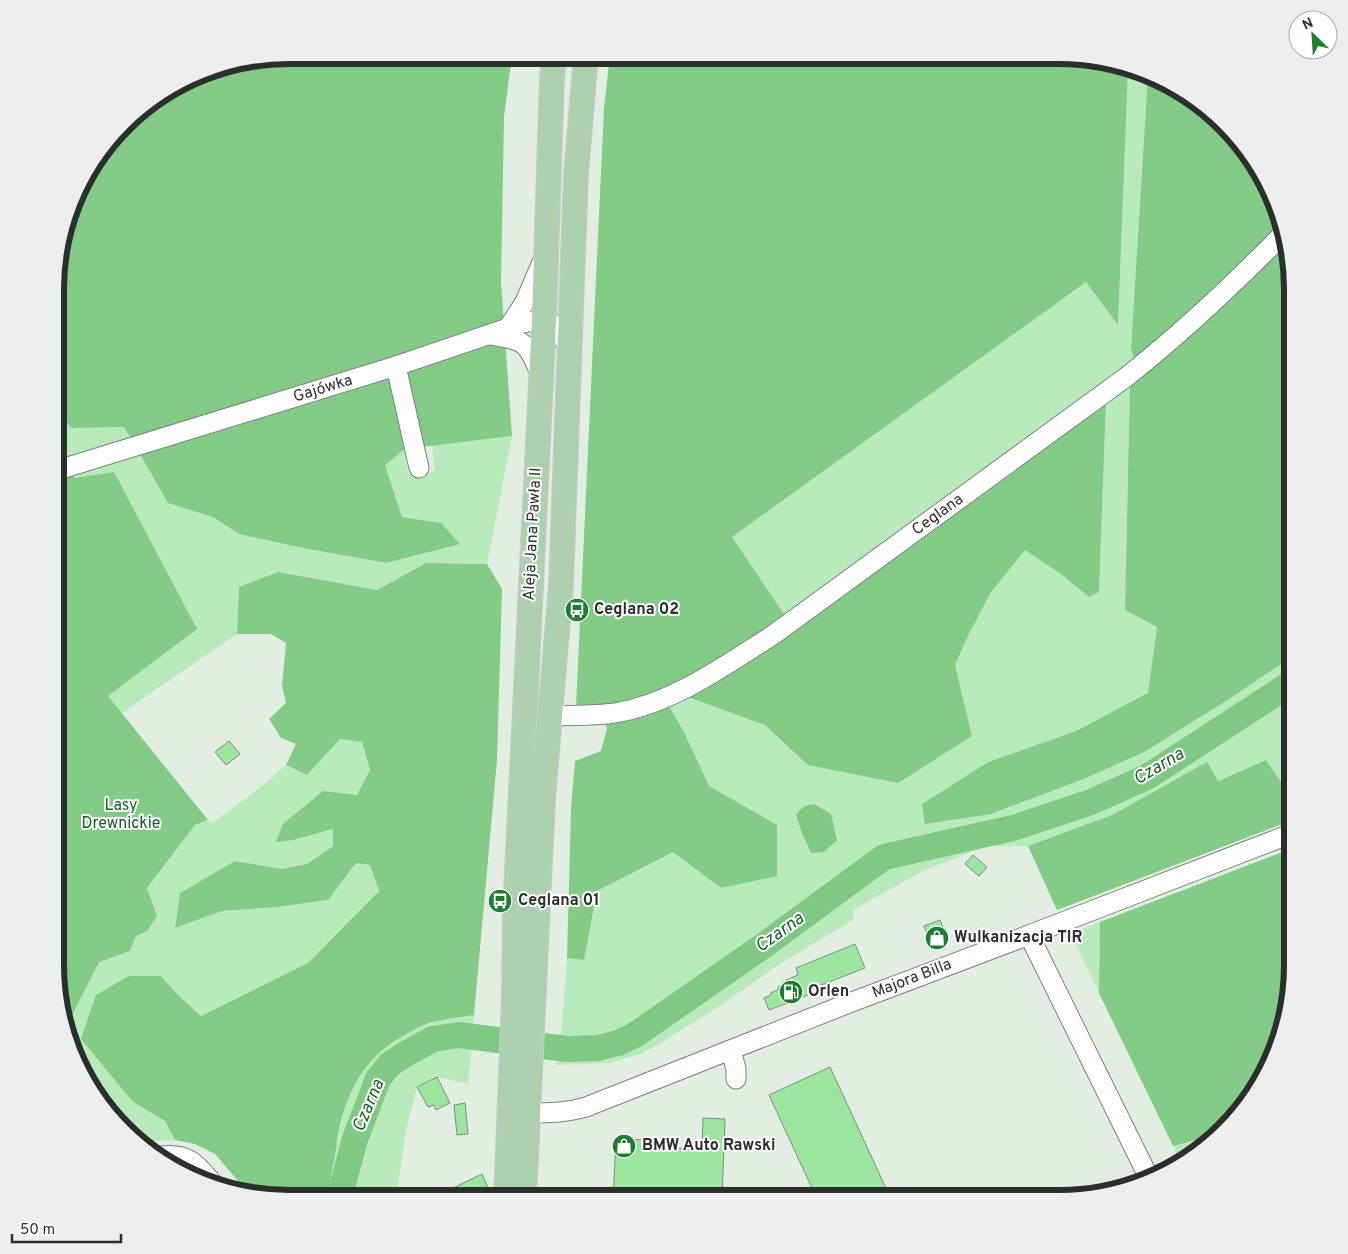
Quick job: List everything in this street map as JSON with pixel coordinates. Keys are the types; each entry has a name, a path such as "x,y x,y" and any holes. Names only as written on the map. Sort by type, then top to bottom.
{"main road":[{"name":"Aleja Jana Pawła II","path":"523,1012 515,912 544,320 553,64"},
{"name":"Aleja Jana Pawła II","path":"523,1012 543,799 560,716 560,585 577,167 585,64"},
{"path":"507,1190 521,1062 523,1012"},
{"path":"521,1062 528,1113 524,1190"}],"street":[{"name":"Ceglana","path":"560,716 629,710 662,699 687,688 773,635 1132,372 1162,348 1238,280 1279,238"},
{"path":"508,328 525,302 546,250"},
{"path":"544,320 561,334 569,354"},
{"name":"Gajówka","path":"64,468 396,366 523,323 544,320"},
{"path":"488,335 519,341 527,346 541,375"},
{"path":"396,366 419,468"},
{"name":"Majora Billa","path":"528,1113 562,1113 586,1108 844,1005 1284,836"},
{"path":"1029,935 1146,1172"},
{"path":"730,1050 736,1068 736,1079"},
{"path":"169,1155 185,1157 194,1162 204,1173"}],"shaded area":[{"path":"1128,75 1148,82 1131,348 1135,363 786,617 732,537 1086,282 1118,324"},
{"path":"1130,383 1125,610 1157,627 1148,694 1076,731 988,762 922,804 992,814 1086,778 1143,752 1226,701 1284,662 1284,786 1266,760 1217,781 1206,763 1112,815 1028,846 986,846 923,871 853,910 853,920 783,962 718,1007 641,1054 609,1063 556,1065 562,1027 567,958 584,960 596,891 673,852 721,888 777,825 709,787 684,732 669,706 688,697 765,725 808,765 972,735 955,665 991,592 1025,549 1061,574 1089,597 1099,592 1106,401"},
{"path":"64,420 72,428 124,427 168,503 213,517 239,534 386,563 441,523 402,517 385,465 405,449 408,474 435,471 432,445 512,436 487,564 426,563 377,590 278,572 240,587 237,634 122,713 108,696 75,478 64,464"},
{"path":"339,739 362,742 370,770 357,795 293,840 333,829 333,845 307,864 282,869 235,861 180,894 175,928 222,911 277,907 328,900 356,863 370,865 379,891 308,963 201,1016 161,976 132,1102 165,1121 175,1140 148,1141 120,1114 94,1078 81,1051 70,1019 99,962 130,951 136,936 147,931 147,888 195,825 208,820 213,823 286,765 307,775"},
{"path":"814,804 831,814 837,840 824,852 811,853 796,815 804,806"},
{"path":"1100,922 1099,993 1071,934"},
{"path":"474,1015 468,1084 437,1077 417,1087 406,1130 397,1190 328,1190 338,1131 345,1106 364,1070 381,1051 417,1028 429,1023"},
{"path":"1203,1138 1178,1156 1173,1146"}],"green space":[{"path":"274,64 511,64 504,117 501,282 512,436 405,449 385,465 402,517 441,523 460,544 386,563 239,534 213,517 168,503 124,427 72,428 64,420 64,274 71,231 87,189 110,152 152,110 176,94 203,81 231,71"},
{"path":"609,64 1074,64 1103,68 1128,75 1118,325 1086,282 732,537 786,617 1106,401 1099,592 1089,597 1061,574 1025,550 991,592 955,665 972,736 898,783 808,765 765,725 688,697 669,706 684,732 709,786 777,825 777,876 721,888 673,852 597,891 584,960 567,958 571,808 575,761 601,751 607,729 602,707 576,707 604,108"},
{"path":"1148,82 1172,94 1196,110 1228,140 1238,152 1261,189 1277,231 1284,274 1284,662 1144,752 1086,778 991,814 925,824 922,804 988,762 1076,731 1148,693 1157,627 1125,610 1130,383 1135,363 1131,348"},
{"name":"Lasy Drewnickie","path":"64,464 75,478 114,472 197,629 108,696 208,820 195,825 147,888 157,916 147,931 136,936 130,951 99,962 70,1019 64,980"},
{"path":"426,563 487,564 502,589 497,760 474,1015 429,1023 417,1028 392,1043 372,1060 357,1081 345,1106 338,1131 328,1190 274,1190 242,1185 215,1154 195,1144 175,1140 165,1121 133,1102 81,1039 96,995 129,976 161,976 201,1016 308,963 379,891 370,865 356,863 328,900 277,907 222,911 175,928 180,893 235,861 282,869 307,864 333,846 333,829 293,840 276,842 283,824 323,791 357,795 370,770 362,742 340,739 307,775 286,765 296,744 281,738 269,719 286,703 282,686 286,643 271,634 237,634 239,587 278,572 377,590"},
{"path":"1266,760 1284,786 1284,823 1057,910 1028,846 1112,815 1207,762 1218,781"},
{"path":"1284,851 1284,980 1277,1023 1267,1051 1254,1078 1228,1114 1203,1138 1173,1146 1099,993 1100,922"}],"building":[{"path":"229,741 240,754 226,765 215,752"},
{"path":"973,855 987,867 979,876 965,864"},
{"path":"940,920 948,941 932,947 924,926"},
{"path":"855,944 865,968 811,989 808,995 769,1010 764,998 779,989 778,987 783,985 782,983 786,980 798,975 796,968"},
{"path":"830,1067 887,1190 813,1190 769,1095"},
{"path":"437,1077 450,1103 436,1110 434,1105 428,1107 417,1087"},
{"path":"465,1103 468,1134 457,1135 454,1105"},
{"path":"703,1118 725,1119 722,1190 613,1190 616,1139 648,1140 648,1147 702,1149"},
{"path":"482,1174 489,1190 449,1190"}],"waterway":[{"name":"Czarna","path":"341,1190 355,1139 378,1079 390,1064 433,1039 459,1035 567,1049 598,1048 618,1043 635,1035 763,946 884,857 1013,828 1091,802 1147,777 1284,688"}],"place":[{"name":"Ceglana 02","path":"577,610"},
{"name":"Ceglana 01","path":"500,901"},
{"name":"Wulkanizacja TIR","path":"937,938"},
{"name":"Orlen","path":"791,992"},
{"name":"BMW Auto Rawski","path":"624,1146"}]}
